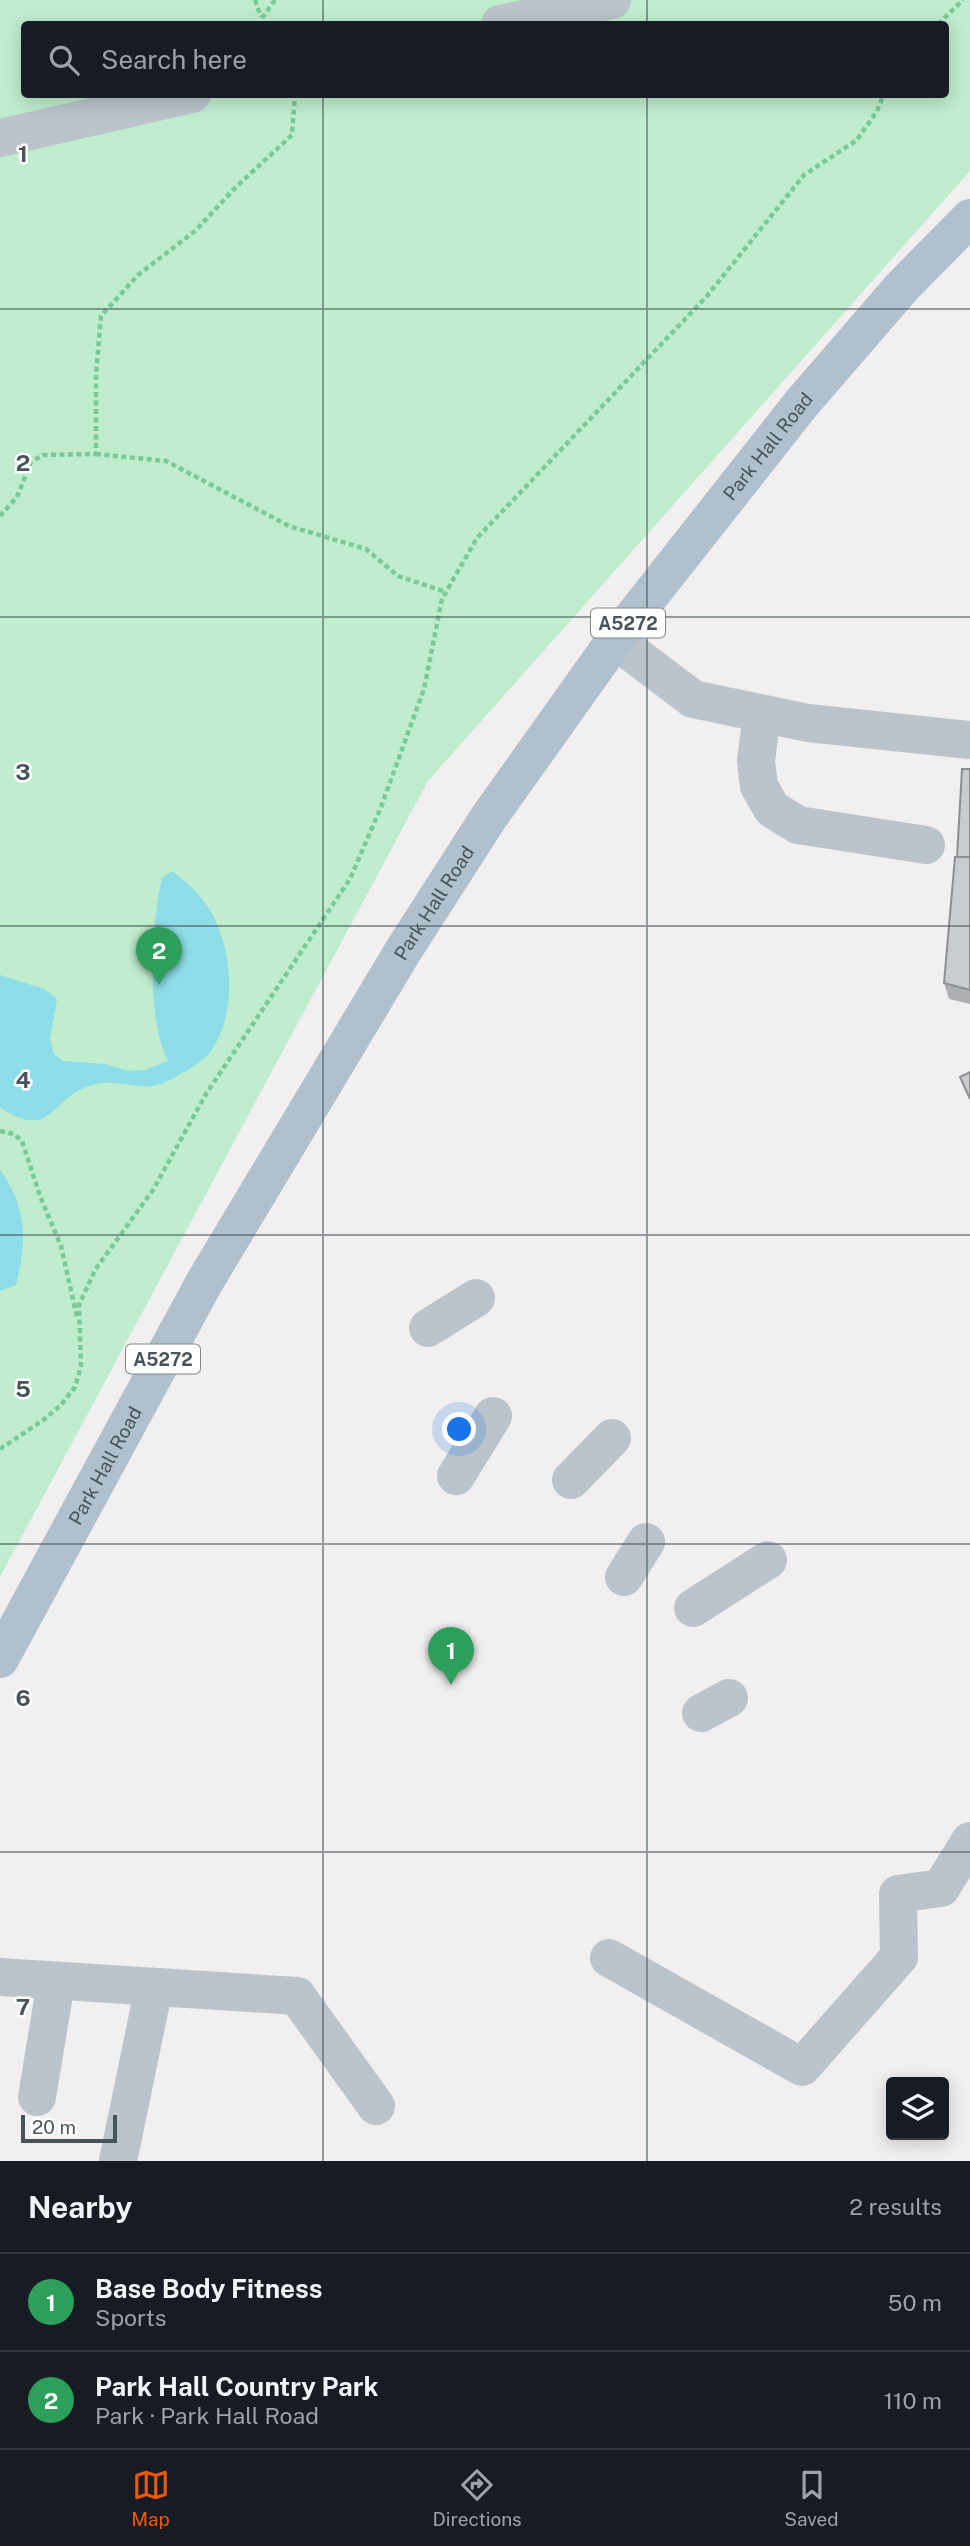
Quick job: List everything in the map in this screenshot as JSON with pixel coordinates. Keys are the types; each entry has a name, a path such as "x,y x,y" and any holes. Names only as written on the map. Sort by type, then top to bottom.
{"main road":[{"name":"Park Hall Road","path":"0,1659 204,1283 403,951 489,817 615,640 801,404 902,287 970,218"}],"street":[{"path":"514,21 612,0"},
{"path":"0,138 175,98"},
{"path":"615,640 693,699 808,723 970,740"},
{"path":"762,714 756,761 759,786 772,809 797,825 926,845"},
{"path":"428,1328 476,1298"},
{"path":"457,1476 493,1416"},
{"path":"571,1480 612,1438"},
{"path":"624,1577 646,1542"},
{"path":"693,1608 768,1560"},
{"path":"609,1958 802,2067 899,1957 898,1894 942,1888 970,1841"},
{"path":"0,1977 297,1996 376,2106"},
{"path":"37,2097 56,1982"},
{"path":"118,2161 165,1987"}],"path":[{"path":"255,0 262,18 275,0"},
{"path":"941,21 963,0"},
{"path":"96,454 96,374 101,316 138,275 195,231 236,187 292,135 295,98"},
{"path":"78,1321 79,1305 96,1270 153,1190 206,1094 350,879 381,807 424,689 446,592 477,538 707,296 804,175 857,140 877,111 882,98"},
{"path":"0,514 16,497 31,462 43,455 96,454 166,461 289,526 366,549 398,576 446,592"},
{"path":"0,1130 14,1134 22,1141 40,1196 61,1246 78,1321 82,1366 75,1387 61,1405 42,1422 0,1449"}],"green space":[{"path":"0,0 970,0 970,171 428,781 0,1577"}],"water":[{"path":"172,871 203,900 221,935 226,955 229,997 226,1017 220,1036 210,1052 190,1069 157,1085 92,1085 77,1091 41,1119 18,1117 0,1108 0,975 44,989 57,999 50,1039 54,1054 63,1061 105,1064 129,1071 145,1070 168,1061 156,1021 153,945 162,878"},
{"path":"0,1170 20,1211 23,1239 16,1285 0,1291"}],"building":[{"path":"962,769 970,769 970,857 957,857"},
{"path":"955,857 970,857 970,990 944,983"},
{"path":"970,1072 970,1099 960,1077"}],"place":[{"name":"Park Hall Country Park","path":"159,985"},
{"name":"Base Body Fitness","path":"451,1685"}]}
